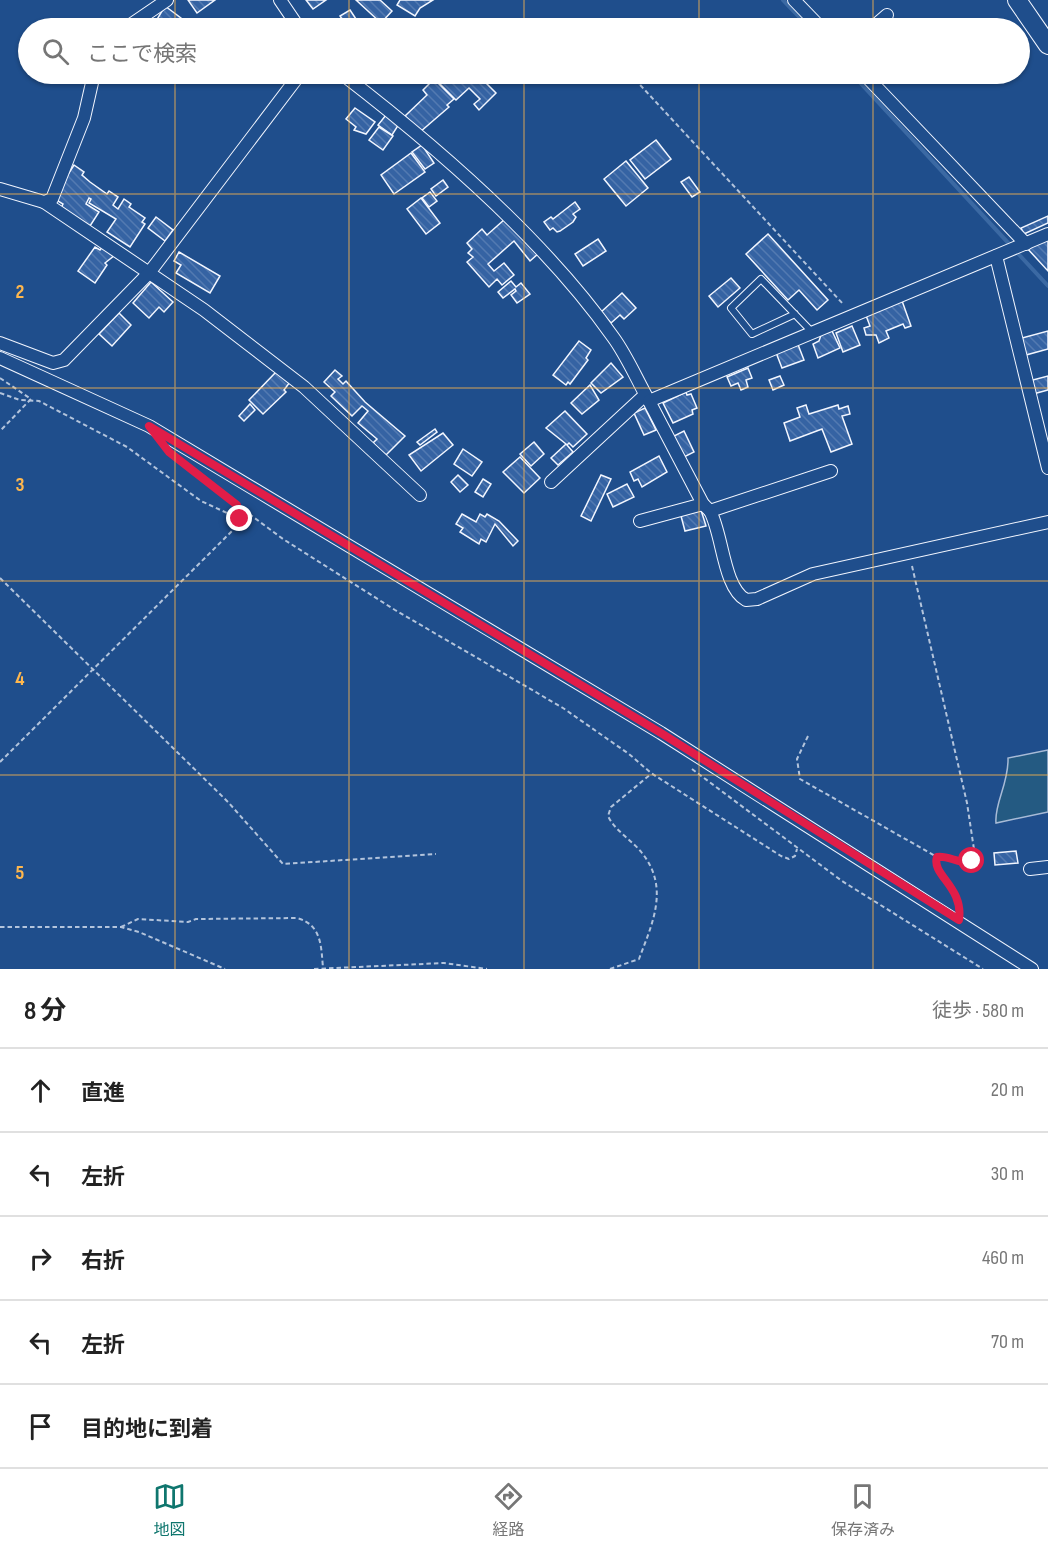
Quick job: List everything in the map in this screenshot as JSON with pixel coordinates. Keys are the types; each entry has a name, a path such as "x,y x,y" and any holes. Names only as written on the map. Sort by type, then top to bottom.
{"street":[{"path":"141,18 167,0"},
{"path":"280,0 292,18"},
{"path":"794,0 811,18"},
{"path":"1017,0 1029,18"},
{"path":"884,18 887,15"},
{"path":"1030,19 1048,45"},
{"path":"44,202 51,199 78,134 91,84"},
{"path":"0,344 58,363 102,323 149,273 292,84"},
{"path":"354,84 511,218 566,278 614,338 706,508 716,522 734,589 746,600 757,599 813,574 1048,522"},
{"path":"873,84 1023,245"},
{"path":"0,189 44,202 204,310 304,387 420,495"},
{"path":"550,482 647,398 1048,234"},
{"path":"1001,254 1048,468"},
{"path":"0,358 149,426 661,733 959,920 1032,969"},
{"path":"640,521 706,508 831,471"},
{"path":"1030,869 1048,867"}],"lane":[{"path":"795,314 752,334 731,308 761,279 813,332"}],"path":[{"path":"639,84 853,315"},
{"path":"0,378 31,399 127,447 201,501 240,519"},
{"path":"0,393 20,400 31,399"},
{"path":"0,431 31,399"},
{"path":"178,458 283,539 395,610 563,708 629,754 651,773 781,856 789,859 795,856 797,849"},
{"path":"0,762 236,527 240,519 237,505"},
{"path":"808,736 797,759 800,779 937,857 943,856 965,863 975,856 967,803 909,551"},
{"path":"0,578 228,802 283,864 436,854"},
{"path":"685,764 842,881 983,969"},
{"path":"610,969 639,959 658,902 652,869 643,854 611,823 608,816 611,807 648,779 651,773"},
{"path":"937,857 937,869 957,895 960,904 959,920"},
{"path":"121,927 138,919 188,922 196,919 297,918 306,920 316,930 320,938 323,968"},
{"path":"0,927 121,927 140,932 225,969"},
{"path":"314,969 444,963 487,969"}],"shaded area":[{"path":"1048,750 1048,812 996,823 1008,758"}],"building":[{"path":"188,0 215,0 197,13"},
{"path":"306,0 326,0 313,9"},
{"path":"356,0 380,0 392,11 386,18 376,18"},
{"path":"400,0 433,0 420,8 415,16 397,5"},
{"path":"165,6 181,18 158,18"},
{"path":"350,10 355,18 341,18 340,16"},
{"path":"429,84 439,84 454,99 447,105 449,107 420,132 405,116 427,95 423,90"},
{"path":"440,84 487,84 496,93 479,110 474,104 480,99 469,88 456,100"},
{"path":"355,108 375,122 366,134 354,130 356,127 346,119"},
{"path":"386,115 399,124 392,135 378,125"},
{"path":"379,127 393,136 383,150 369,140"},
{"path":"656,140 671,159 645,179 630,160"},
{"path":"422,145 434,163 425,169 412,152"},
{"path":"411,153 425,172 394,194 381,175"},
{"path":"626,161 648,188 626,206 604,179"},
{"path":"74,165 84,172 82,175 90,182 107,194 109,191 118,197 113,205 118,209 124,199 131,204 129,207 145,218 142,222 145,224 130,247 107,232 116,219 89,203 91,199 89,198 86,204 99,212 90,226 61,208 63,204 53,198"},
{"path":"689,177 700,192 692,197 681,182"},
{"path":"443,180 448,187 436,196 431,189"},
{"path":"430,192 437,201 429,207 422,198"},
{"path":"421,198 440,223 426,234 407,209"},
{"path":"575,202 580,209 573,214 576,217 573,222 560,231 557,232 553,228 550,230 544,222 551,217 553,219"},
{"path":"1048,216 1048,223 1024,234 1021,228"},
{"path":"156,217 173,230 165,241 148,228"},
{"path":"505,219 539,253 530,261 514,241 488,264 494,271 504,263 514,275 502,285 497,279 489,287 467,262 473,257 468,253 472,249 467,243 482,229 487,235"},
{"path":"768,234 828,300 817,310 799,290 788,300 746,254"},
{"path":"1048,238 1048,271 1026,247"},
{"path":"598,239 606,251 583,266 575,254"},
{"path":"103,246 115,255 105,263 107,265 95,283 78,271 95,247 100,250"},
{"path":"179,252 220,276 210,293 176,273 181,265 174,261"},
{"path":"731,278 740,288 718,307 709,296"},
{"path":"511,281 516,287 521,283 530,294 517,303 511,295 516,291 515,289 503,298 498,292"},
{"path":"151,282 173,302 164,312 159,307 149,318 133,303"},
{"path":"622,293 636,308 624,319 620,315 611,323 601,312"},
{"path":"901,298 911,326 905,328 903,324 886,331 889,338 879,343 876,335 866,335 864,328 870,326 865,313"},
{"path":"119,313 131,325 112,346 99,334"},
{"path":"852,326 860,345 843,352 836,333"},
{"path":"832,331 840,348 818,358 813,344 819,341 821,335"},
{"path":"1048,331 1048,349 1026,355 1022,338"},
{"path":"579,341 591,350 586,358 588,360 570,384 568,382 566,385 553,375"},
{"path":"797,342 804,360 782,368 775,350"},
{"path":"611,363 623,377 601,393 591,383"},
{"path":"748,368 752,378 746,380 748,387 741,390 738,383 731,386 727,377"},
{"path":"335,370 342,376 338,379 343,384 346,381 365,402 405,436 386,455 373,443 377,439 358,423 368,411 362,406 352,416 331,396 335,392 324,382"},
{"path":"276,372 290,382 284,390 286,392 263,414 249,400"},
{"path":"780,376 784,385 773,390 769,380"},
{"path":"1048,376 1048,390 1033,394 1029,381"},
{"path":"590,385 599,400 582,414 571,403"},
{"path":"686,392 687,395 691,394 697,408 692,410 693,414 673,423 663,403"},
{"path":"250,404 255,410 244,421 239,416"},
{"path":"806,405 809,414 838,405 839,409 848,406 850,414 842,416 852,444 831,452 822,429 790,441 784,423 800,417 797,408"},
{"path":"645,408 656,430 644,435 634,413"},
{"path":"565,411 587,434 573,447 569,443 567,445 573,452 558,465 551,458 566,444 546,428"},
{"path":"435,429 437,432 420,445 417,442"},
{"path":"684,431 694,452 682,458 672,437"},
{"path":"443,433 453,445 421,471 409,455"},
{"path":"534,442 544,454 531,466 520,454"},
{"path":"463,449 482,462 472,476 454,464"},
{"path":"659,456 667,472 642,487 638,479 634,481 630,472"},
{"path":"520,457 540,478 524,493 503,472"},
{"path":"458,475 468,485 460,492 451,482"},
{"path":"601,475 611,479 591,521 581,516"},
{"path":"483,479 491,484 483,497 475,492"},
{"path":"627,484 634,497 613,507 607,494"},
{"path":"701,510 706,526 685,531 681,516"},
{"path":"462,514 476,522 480,514 485,517 487,514 499,521 518,541 513,546 495,524 486,542 481,539 479,544 460,532 463,528 456,524"},
{"path":"1016,851 1018,863 995,865 994,853"}],"waterway":[{"path":"783,0 800,18"},
{"path":"861,84 1048,286"}],"route":[{"path":"240,519 237,505 169,452 149,426 661,733 959,920 960,904 957,895 937,869 935,862 937,857 943,856 965,863 972,861"}]}
